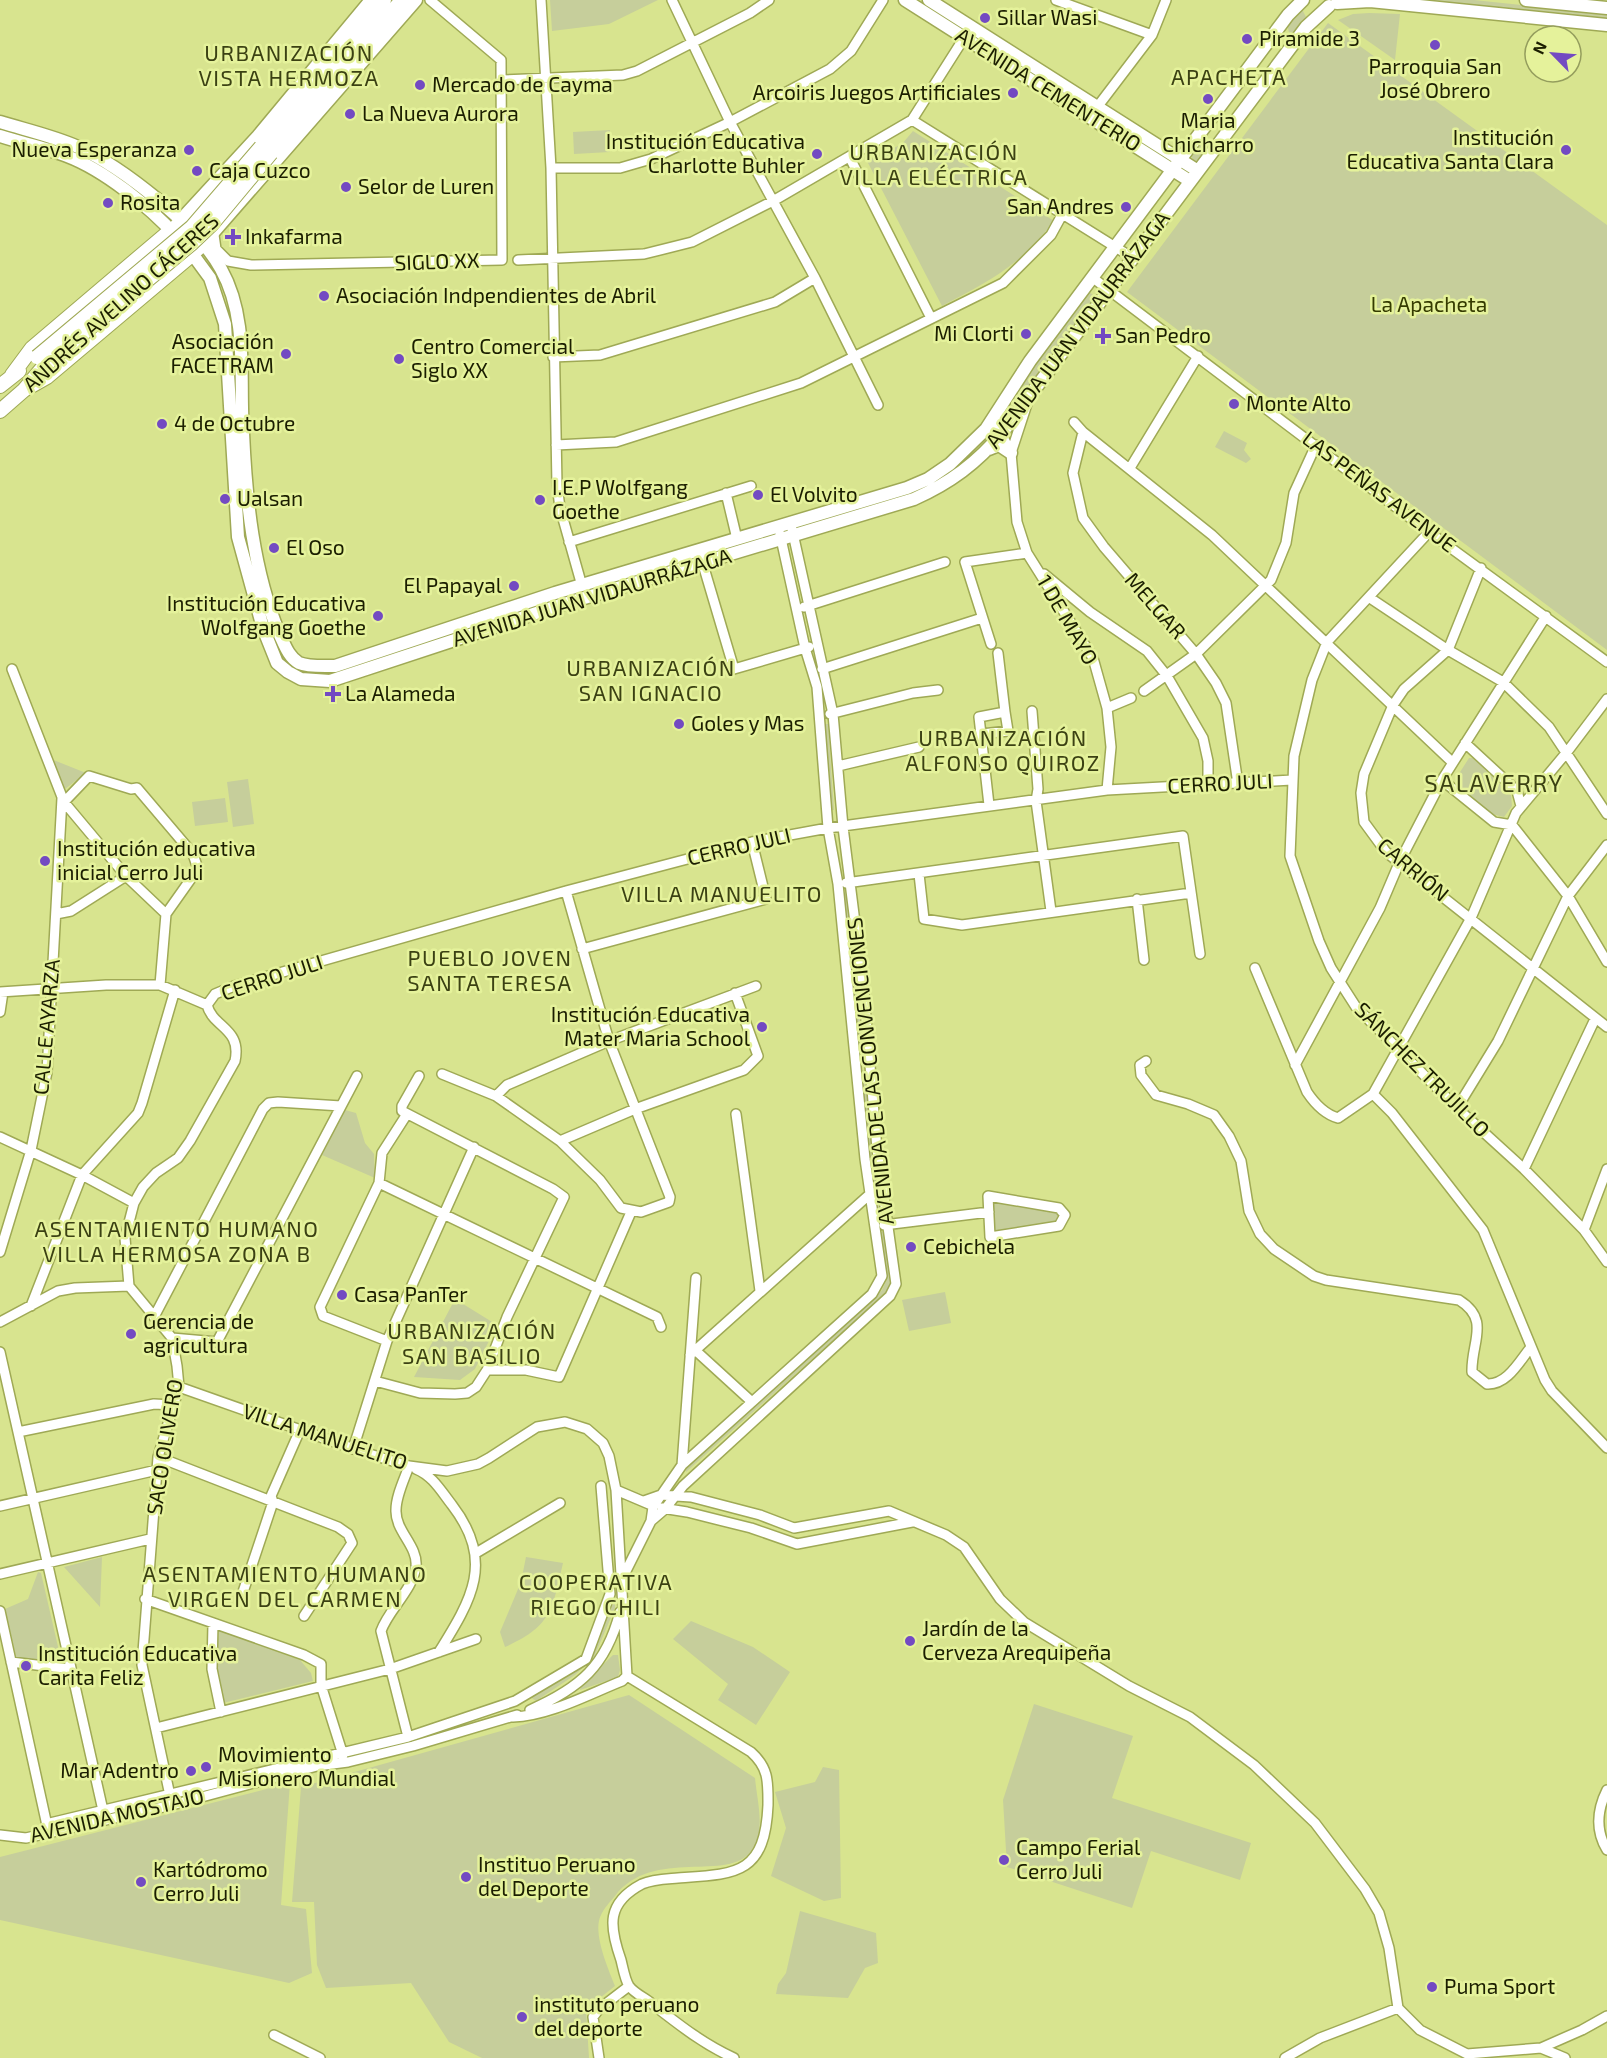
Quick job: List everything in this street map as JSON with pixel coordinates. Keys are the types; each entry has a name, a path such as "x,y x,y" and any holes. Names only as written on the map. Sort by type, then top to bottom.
{"highway":[{"name":"ANDRÉS AVELINO CÁCERES","path":"0,386 12,375 41,361 198,237 384,0"},
{"name":"ANDRÉS AVELINO CÁCERES","path":"266,150 402,0"},
{"path":"12,375 32,348 171,230"},
{"path":"24,390 47,378 193,254"},
{"name":"ANDRÉS AVELINO CÁCERES","path":"0,411 24,390 41,361"}],"main road":[{"name":"ANDRÉS AVELINO CÁCERES","path":"171,230 258,136 371,0"},
{"name":"ANDRÉS AVELINO CÁCERES","path":"193,254 214,235 416,0"},
{"name":"AVENIDA CEMENTERIO","path":"905,0 964,39 1178,164 1198,171"},
{"name":"AVENIDA CEMENTERIO","path":"929,0 1098,106 1178,164 1190,182"},
{"name":"AVENIDA JUAN VIDAURRÁZAGA","path":"0,136 51,151 89,166 171,230 193,254 210,278 225,324 238,537 267,641 277,663 301,679 330,681 701,557 737,539 907,488 928,479 968,449 986,429 1030,361 1288,15 1303,0"},
{"path":"1309,0 1316,5 1370,1 1607,25"},
{"path":"1526,0 1586,3 1607,8"},
{"name":"AVENIDA JUAN VIDAURRÁZAGA","path":"0,122 54,138 90,152 112,166 182,220 223,262 239,322 243,434 253,538 272,612 286,647 299,663 335,666 582,586 788,537 924,495 958,476 988,450 1030,397 1306,27 1336,3"},
{"path":"988,450 999,445 1011,453"},
{"path":"235,503 250,501"}],"street":[{"path":"430,0 501,60 501,80 622,75 637,71 750,13 769,0"},
{"path":"541,0 551,168 553,357 559,497 582,586"},
{"path":"672,0 730,122 815,278 878,405"},
{"path":"551,168 620,168 651,159 730,122 830,69 851,51 883,0"},
{"path":"1056,0 1152,36"},
{"path":"1098,106 1152,36 1166,0"},
{"path":"518,260 644,254 692,242 773,201 912,120 971,27"},
{"name":"SIGLO XX","path":"223,262 297,265 502,260 501,80"},
{"path":"912,120 1133,258"},
{"path":"850,158 931,318"},
{"path":"556,445 616,442 801,383 1003,283 1051,235 1063,213"},
{"path":"210,278 223,262 216,249 214,235"},
{"path":"553,357 600,355 775,302 815,278"},
{"name":"LAS PEÑAS AVENUE","path":"1093,278 1429,532 1607,662"},
{"path":"1130,468 1198,356"},
{"name":"1 DE MAYO","path":"1011,453 1030,397"},
{"name":"1 DE MAYO","path":"1000,406 998,427 1011,453 1014,504 1021,541 1062,613 1093,658 1107,708 1111,747 1107,790"},
{"path":"1074,422 1266,585 1452,762"},
{"name":"MELGAR","path":"1083,432 1073,473 1083,518 1104,547 1196,654 1226,703 1238,784"},
{"path":"1144,691 1196,654 1266,585 1286,543 1294,493 1316,445"},
{"path":"569,542 750,486"},
{"path":"726,493 737,539"},
{"name":"AVENIDA DE LAS CONVENCIONES","path":"651,1521 665,1509 673,1496 890,1296 896,1277 870,1069 833,714 808,605 784,524"},
{"name":"SÁNCHEZ TRUJILLO","path":"1429,532 1327,642 1312,680 1298,731 1292,780 1290,856 1304,904 1339,981 1356,1007 1457,1108 1524,1169 1584,1230 1607,1262"},
{"name":"AVENIDA DE LAS CONVENCIONES","path":"621,1581 651,1521 653,1507 682,1465 876,1289 882,1276 856,1071 838,884 828,828 817,687 796,609 788,537"},
{"path":"991,644 965,562 1027,553"},
{"path":"701,557 734,669 816,645"},
{"path":"796,609 945,562"},
{"path":"1036,568 1090,612 1147,651 1167,676 1203,738 1208,761 1208,785"},
{"name":"CARRIÓN","path":"1481,568 1448,650 1404,689 1393,705 1371,755 1361,794 1364,822 1386,852 1607,1028"},
{"path":"1370,597 1448,650 1503,682 1549,727 1607,814"},
{"path":"1295,1065 1380,908 1400,861 1452,762 1546,616"},
{"path":"822,669 982,618"},
{"path":"981,734 1008,731 998,653"},
{"path":"12,669 63,800 126,876 166,914"},
{"path":"819,714 833,714 913,693 938,690"},
{"path":"1107,708 1131,698"},
{"path":"1255,968 1295,1065 1313,1101 1332,1116 1338,1118 1345,1114 1372,1094 1398,1050 1471,918 1521,806 1567,753 1607,699"},
{"path":"1032,711 1038,789 1036,801 1051,911"},
{"path":"989,805 980,717 1005,712"},
{"path":"1465,742 1516,791 1521,806"},
{"path":"837,766 919,747"},
{"path":"63,800 89,776 131,789 138,788 193,854 197,866 166,914 160,985"},
{"name":"CERRO JULI","path":"207,1005 220,990 566,891 752,842 828,828 1107,790 1292,780"},
{"path":"1442,780 1494,822 1512,825 1568,896 1607,962"},
{"name":"CALLE AYARZA","path":"0,1252 31,1150 47,1072 63,800"},
{"path":"838,884 1184,836 1200,954"},
{"path":"582,949 766,899 752,842"},
{"path":"1457,1108 1498,1041 1568,896 1607,844"},
{"path":"919,874 924,919 962,925 1191,893"},
{"path":"56,914 71,911 126,876"},
{"path":"442,1074 496,1096 560,1141 600,1180 616,1204 631,1212 641,1212 669,1202 670,1197 609,1041 566,891"},
{"path":"1137,899 1144,960"},
{"path":"0,1012 1,992 160,985 207,1005 234,1039 237,1052 235,1061 178,1158 148,1180 134,1203 125,1238 129,1286 172,1338 217,1342 357,1076"},
{"path":"496,1096 507,1085 609,1041 756,986"},
{"path":"31,1306 82,1175 138,1113 175,990"},
{"path":"560,1141 635,1109 744,1070 758,1056 735,993"},
{"path":"1524,1169 1595,1019"},
{"path":"1146,1061 1140,1065 1141,1075 1156,1095 1206,1110 1219,1122 1241,1161 1249,1211 1260,1234 1274,1249 1314,1276 1326,1280 1448,1296 1470,1307 1478,1319 1472,1372 1475,1377 1487,1384 1499,1383 1506,1378 1531,1347"},
{"path":"856,1071 870,1069"},
{"path":"375,1381 420,1393 467,1393 476,1387 487,1370 490,1356 564,1197 474,1147 455,1140 410,1113 406,1114 401,1109 419,1076"},
{"path":"1372,1094 1392,1113 1478,1221 1552,1391 1607,1448"},
{"path":"154,1317 268,1103 341,1106"},
{"path":"387,1341 323,1316 320,1307 379,1183 382,1153 406,1114"},
{"path":"736,1114 760,1291"},
{"path":"0,1137 82,1175 134,1203"},
{"path":"352,1449 387,1341 442,1213 474,1147"},
{"path":"1584,1230 1607,1169"},
{"path":"379,1183 536,1256 657,1317 661,1326"},
{"path":"693,1353 870,1194"},
{"path":"988,1196 1059,1208 1065,1215 1059,1226 990,1237 989,1212 988,1196"},
{"path":"487,1370 511,1372 526,1370 559,1377 631,1212"},
{"path":"875,1226 989,1212"},
{"path":"682,1465 693,1353 696,1278"},
{"path":"0,1322 58,1291 129,1286"},
{"name":"SACO OLIVERO","path":"171,1804 156,1728 149,1709 142,1665 145,1599 157,1470 172,1405 179,1387 172,1338"},
{"path":"0,1352 104,1815 169,1794 408,1737 515,1701 586,1659 610,1594 601,1486"},
{"path":"693,1353 752,1402"},
{"name":"VILLA MANUELITO","path":"179,1387 352,1449 409,1466 447,1471 478,1464 537,1427 565,1422 587,1429 603,1443 609,1456 616,1490 621,1581"},
{"path":"18,1432 154,1404 172,1405"},
{"path":"243,1592 273,1502 272,1496 300,1430"},
{"path":"159,1457 338,1527 348,1534 352,1543 303,1616"},
{"path":"408,1737 381,1631 386,1617 412,1580 416,1567 416,1557 402,1530 396,1510 409,1466 434,1481 466,1524 476,1553 474,1577 467,1608 440,1652"},
{"path":"0,1506 157,1470"},
{"path":"616,1490 653,1507 751,1528 797,1544 912,1522"},
{"path":"644,1501 661,1495 691,1497 760,1515 794,1528 889,1511 946,1535 964,1546 1000,1599 1024,1622 1129,1686 1190,1717 1254,1765 1315,1823 1365,1889 1379,1913 1389,1948 1398,2008 1420,2030 1467,2054 1541,2048 1607,2016"},
{"path":"476,1553 560,1503"},
{"path":"0,1574 150,1539"},
{"name":"AVENIDA MOSTAJO","path":"513,1717 523,1717 563,1704 622,1681 627,1676 621,1581"},
{"path":"145,1599 304,1654 321,1664 321,1685 341,1752 348,1762"},
{"name":"AVENIDA MOSTAJO","path":"0,1835 15,1838 104,1815 171,1804 317,1767 348,1762 513,1717 564,1692 593,1669 605,1654 621,1607"},
{"path":"0,1611 47,1829"},
{"path":"213,1623 212,1669 221,1712"},
{"path":"156,1728 321,1685 390,1670 477,1640"},
{"path":"11,1662 70,1669"},
{"path":"627,1676 751,1752 761,1761 768,1777 767,1828 762,1842 748,1863 730,1874 656,1880 643,1884 618,1904 613,1913 612,1927 629,1986 701,2042 734,2058"},
{"path":"1607,1790 1600,1804 1597,1824 1607,1850"},
{"path":"599,2058 593,2017 598,2008 629,1986"},
{"path":"1285,2058 1320,2038 1398,2008"},
{"path":"274,2034 320,2058"},
{"path":"1541,2048 1565,2058"}],"green space":[{"path":"550,0 658,0 609,24 552,31"},
{"path":"1421,0 1474,0 1607,14 1607,19"},
{"path":"1302,9 1306,17 1200,160 1193,162 1191,154 1201,140 1209,146 1290,37 1287,24 1297,10"},
{"path":"1353,14 1400,14 1395,60 1338,20"},
{"name":"La Apacheta","path":"1328,23 1607,225 1607,650 1127,292"},
{"path":"610,130 610,152 574,154 573,132"},
{"path":"913,131 1054,221 1017,261 1004,271 942,306 867,161 902,144"},
{"path":"1089,292 1096,297 1022,396 1015,390"},
{"path":"1224,431 1247,443 1244,450 1251,459 1246,463 1215,447"},
{"path":"824,724 828,724 834,810 831,810"},
{"path":"1469,758 1473,758 1511,795 1512,806 1504,817 1491,814 1456,785 1455,780"},
{"path":"51,759 86,773 65,789"},
{"path":"248,779 254,824 233,827 227,782"},
{"path":"225,798 228,822 195,826 192,802"},
{"path":"847,892 865,1063 861,1063 843,893"},
{"path":"862,1079 866,1079 882,1212 877,1212"},
{"path":"345,1110 356,1113 365,1143 374,1154 375,1178 322,1155"},
{"path":"991,1201 1056,1211 1061,1215 1057,1223 993,1232"},
{"path":"885,1231 891,1282 887,1292 686,1472 686,1468 882,1290 887,1279 880,1232"},
{"path":"945,1292 951,1323 909,1331 902,1300"},
{"path":"455,1299 497,1325 475,1369 460,1380 414,1377"},
{"path":"102,1557 100,1607 64,1567"},
{"path":"526,1557 563,1563 552,1605 541,1624 532,1632 505,1647 500,1632 521,1582"},
{"path":"38,1572 41,1573 62,1664 17,1661 5,1609 28,1599"},
{"path":"610,1599 615,1601 615,1608 594,1657 575,1675 536,1701 529,1696 582,1661"},
{"path":"691,1621 753,1647 790,1672 756,1725 718,1700 728,1684 673,1639"},
{"path":"219,1630 300,1660 311,1673 313,1681 223,1703 216,1661"},
{"path":"613,1655 618,1655 620,1670 618,1677 580,1690 581,1686"},
{"name":"Instituo Peruano del Deporte","path":"629,1695 755,1778 760,1815 759,1834 752,1850 741,1860 709,1866 669,1868 649,1873 631,1881 605,1907 598,1931 615,1986 586,2009 589,2058 482,2058 449,2042 411,1983 326,1988 317,1965 314,1902 292,1902 301,1787"},
{"path":"1034,1704 1133,1736 1112,1798 1251,1843 1240,1880 1151,1851 1132,1908 1007,1867 1003,1800"},
{"path":"823,1767 839,1770 841,1898 824,1901 771,1876 786,1828 775,1792 815,1782"},
{"name":"Kartódromo Cerro Juli","path":"290,1783 281,1905 306,1909 312,1973 289,1983 0,1920 0,1857"},
{"path":"800,1911 876,1933 878,1963 865,1968 848,1998 776,1994 778,1984 786,1973"}],"place":[{"name":"Sillar Wasi","path":"985,18"},
{"name":"Piramide 3","path":"1247,39"},
{"name":"Parroquia San José Obrero","path":"1435,45"},
{"name":"Mercado de Cayma","path":"420,85"},
{"name":"Arcoiris Juegos Artificiales","path":"1013,93"},
{"name":"Maria Chicharro","path":"1208,99"},
{"name":"La Nueva Aurora","path":"350,114"},
{"name":"Nueva Esperanza","path":"189,150"},
{"name":"Institución Educativa Santa Clara","path":"1566,150"},
{"name":"Institución Educativa Charlotte Buhler","path":"817,154"},
{"name":"Caja Cuzco","path":"197,171"},
{"name":"Selor de Luren","path":"346,187"},
{"name":"Rosita","path":"108,203"},
{"name":"San Andres","path":"1126,207"},
{"name":"Inkafarma","path":"233,237"},
{"name":"Asociación Indpendientes de Abril","path":"324,296"},
{"name":"Mi Clorti","path":"1026,334"},
{"name":"San Pedro","path":"1103,336"},
{"name":"Asociación FACETRAM","path":"286,354"},
{"name":"Centro Comercial Siglo XX","path":"399,359"},
{"name":"Monte Alto","path":"1234,404"},
{"name":"4 de Octubre","path":"162,424"},
{"name":"El Volvito","path":"758,495"},
{"name":"Ualsan","path":"225,499"},
{"name":"I.E.P Wolfgang Goethe","path":"540,500"},
{"name":"El Oso","path":"274,548"},
{"name":"El Papayal","path":"514,586"},
{"name":"Institución Educativa Wolfgang Goethe","path":"378,616"},
{"name":"La Alameda","path":"333,694"},
{"name":"Goles y Mas","path":"679,724"},
{"name":"Institución educativa inicial Cerro Juli","path":"45,861"},
{"name":"Institución Educativa Mater Maria School","path":"762,1027"},
{"name":"Cebichela","path":"911,1247"},
{"name":"Casa PanTer","path":"342,1295"},
{"name":"Gerencia de agricultura","path":"131,1334"},
{"name":"Jardín de la Cerveza Arequipeña","path":"910,1641"},
{"name":"Institución Educativa Carita Feliz","path":"26,1666"},
{"name":"Movimiento Misionero Mundial","path":"206,1767"},
{"name":"Mar Adentro","path":"191,1771"},
{"name":"Campo Ferial Cerro Juli","path":"1004,1860"},
{"name":"Instituo Peruano del Deporte","path":"466,1877"},
{"name":"Kartódromo Cerro Juli","path":"141,1882"},
{"name":"Puma Sport","path":"1432,1987"},
{"name":"instituto peruano del deporte","path":"522,2017"}],"district":[{"name":"URBANIZACIÓN VISTA HERMOZA","path":"289,66"},
{"name":"APACHETA","path":"1229,77"},
{"name":"URBANIZACIÓN VILLA ELÉCTRICA","path":"934,164"},
{"name":"URBANIZACIÓN SAN IGNACIO","path":"651,680"},
{"name":"URBANIZACIÓN ALFONSO QUIROZ","path":"1003,750"},
{"name":"SALAVERRY","path":"1494,784"},
{"name":"VILLA MANUELITO","path":"722,894"},
{"name":"PUEBLO JOVEN SANTA TERESA","path":"490,970"},
{"name":"ASENTAMIENTO HUMANO VILLA HERMOSA ZONA B","path":"177,1242"},
{"name":"URBANIZACIÓN SAN BASILIO","path":"472,1344"},
{"name":"ASENTAMIENTO HUMANO VIRGEN DEL CARMEN","path":"285,1586"},
{"name":"COOPERATIVA RIEGO CHILI","path":"596,1595"}]}
